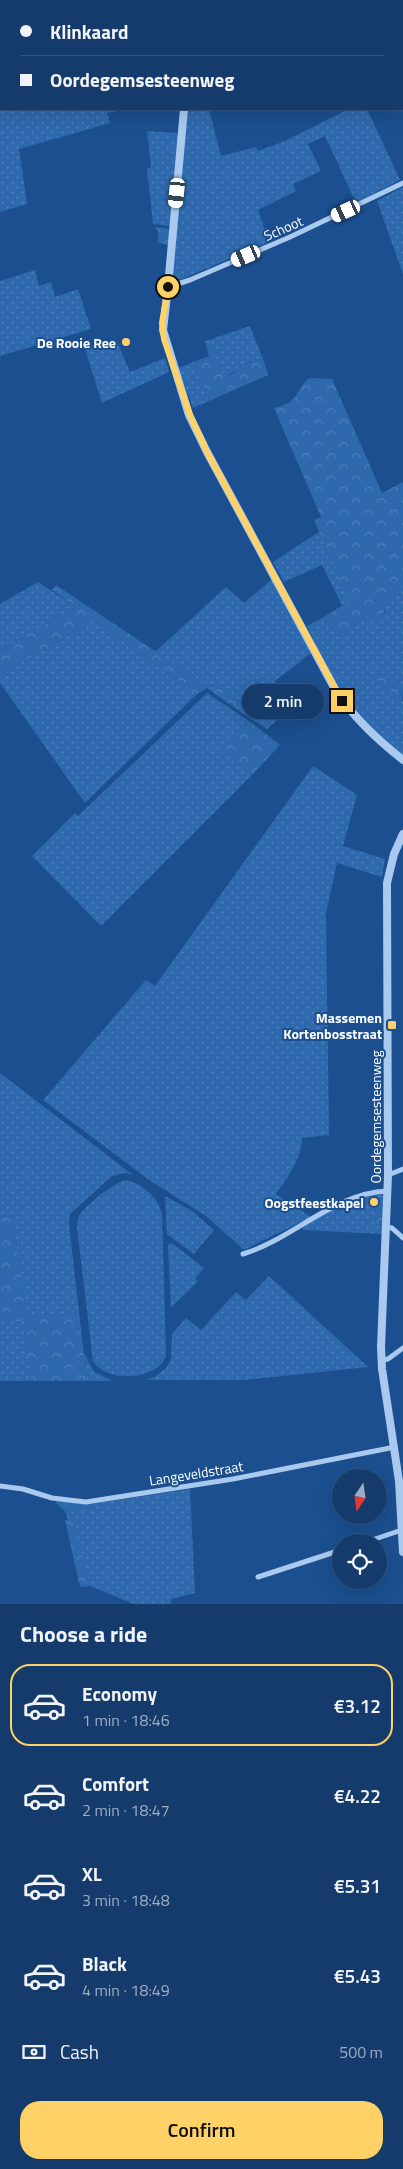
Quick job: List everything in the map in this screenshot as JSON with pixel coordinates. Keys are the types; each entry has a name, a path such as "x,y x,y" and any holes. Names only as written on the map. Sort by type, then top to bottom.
{"street":[{"path":"184,110 168,287 162,323 164,339 190,415 207,452 336,691 349,711 363,726 403,760"},
{"name":"Schoot","path":"168,287 190,280 290,238 403,183"},
{"name":"Oordegemsesteenweg","path":"403,834 394,854 387,883 388,1175 382,1360 395,1446 403,1552"},
{"path":"388,1175 403,1169"},
{"path":"243,1254 353,1198 373,1191 387,1191"},
{"path":"386,1227 392,1228 403,1238"},
{"path":"382,1360 388,1359 403,1348"},
{"name":"Langeveldstraat","path":"0,1486 23,1489 52,1498 86,1502 234,1478 395,1446"},
{"path":"387,1535 402,1530"},
{"path":"258,1577 332,1553"}],"green space":[{"path":"0,110 117,110 107,113 110,123 19,149 27,204 0,212"},
{"path":"186,110 209,110 221,156 256,147 258,151 285,141 347,110 367,110 400,180 356,203 325,136 308,144 321,171 293,184 296,191 258,210 269,242 182,279 177,280 172,274"},
{"path":"147,131 178,133 170,226 153,224 147,169 151,167"},
{"path":"403,187 403,274 377,201"},
{"path":"155,227 171,229 169,245 158,243 158,231"},
{"path":"35,270 39,286 51,282 55,297 78,289 91,329 0,356 0,281"},
{"path":"250,326 263,359 247,363 224,378 209,340"},
{"path":"116,339 130,372 165,358 169,372 102,403 85,349"},
{"path":"209,340 224,378 234,373 239,366 263,359 268,375 209,401 194,362 209,356 205,341"},
{"path":"194,362 209,401 193,408 178,368"},
{"path":"309,378 332,379 382,493 403,482 403,589 385,605 380,618 371,622 365,620 337,636 324,617 349,601 314,520 321,517 274,408 292,400"},
{"path":"319,532 350,601 342,605 322,565 284,582 273,562"},
{"path":"272,579 311,653 275,681 294,705 267,729 235,708 240,701 215,685 207,686 155,652 226,587 244,603"},
{"path":"38,582 76,607 0,650 0,604"},
{"path":"56,585 207,686 220,685 240,701 235,708 207,688 197,694 94,621 0,675 0,650 76,607 52,590"},
{"path":"403,589 403,692 380,671 373,677 402,702 403,700 403,754 376,732 345,698 327,668 307,626 324,617 337,636 365,620 376,620 385,613 385,605"},
{"path":"94,621 197,694 85,803 0,683 0,675"},
{"path":"380,671 403,692 402,702 373,677"},
{"path":"207,693 249,721 220,750 252,775 101,926 32,856 75,813 78,816"},
{"path":"249,721 280,745 252,775 219,750"},
{"path":"313,766 357,795 343,846 385,859 382,877 337,863 326,913 329,1135 302,1138 296,1161 276,1194 311,1217 244,1250 206,1216 149,1180 43,1100 146,980 155,986"},
{"path":"0,1073 133,1175 124,1173 112,1176 70,1214 69,1223 79,1312 28,1317 11,1214 0,1217"},
{"path":"127,1180 149,1192 157,1202 162,1214 166,1355 161,1364 153,1370 143,1374 120,1376 99,1368 93,1361 77,1221 87,1206 108,1189"},
{"path":"382,1194 384,1224 377,1223 376,1211 366,1196"},
{"path":"165,1196 192,1211 214,1230 194,1254 167,1234"},
{"path":"366,1196 384,1224 383,1234 303,1230 303,1225 344,1204"},
{"path":"11,1213 28,1316 79,1312 87,1381 31,1381 24,1321 0,1322 0,1217"},
{"path":"168,1244 173,1244 204,1268 195,1279 198,1281 171,1308"},
{"path":"269,1276 368,1367 245,1380 146,1380 155,1377 167,1367 171,1359 172,1334 186,1318 201,1330 236,1292 246,1300"},
{"path":"24,1320 31,1381 0,1381 0,1322"},
{"path":"84,1353 94,1372 113,1381 87,1381"},
{"path":"190,1489 195,1593 171,1599 171,1604 134,1604 90,1586 72,1520 68,1520 65,1511 92,1508 91,1504"},
{"path":"55,1502 91,1504 92,1508 65,1511"},
{"path":"72,1519 90,1586 80,1587 65,1520"}],"place":[{"name":"De Rooie Ree","path":"126,342"},
{"name":"Massemen Kortenbosstraat","path":"392,1025"},
{"name":"Oogstfeestkapel","path":"374,1202"}],"route":[{"path":"168,287 162,323 164,339 190,415 207,452 342,701"}]}
